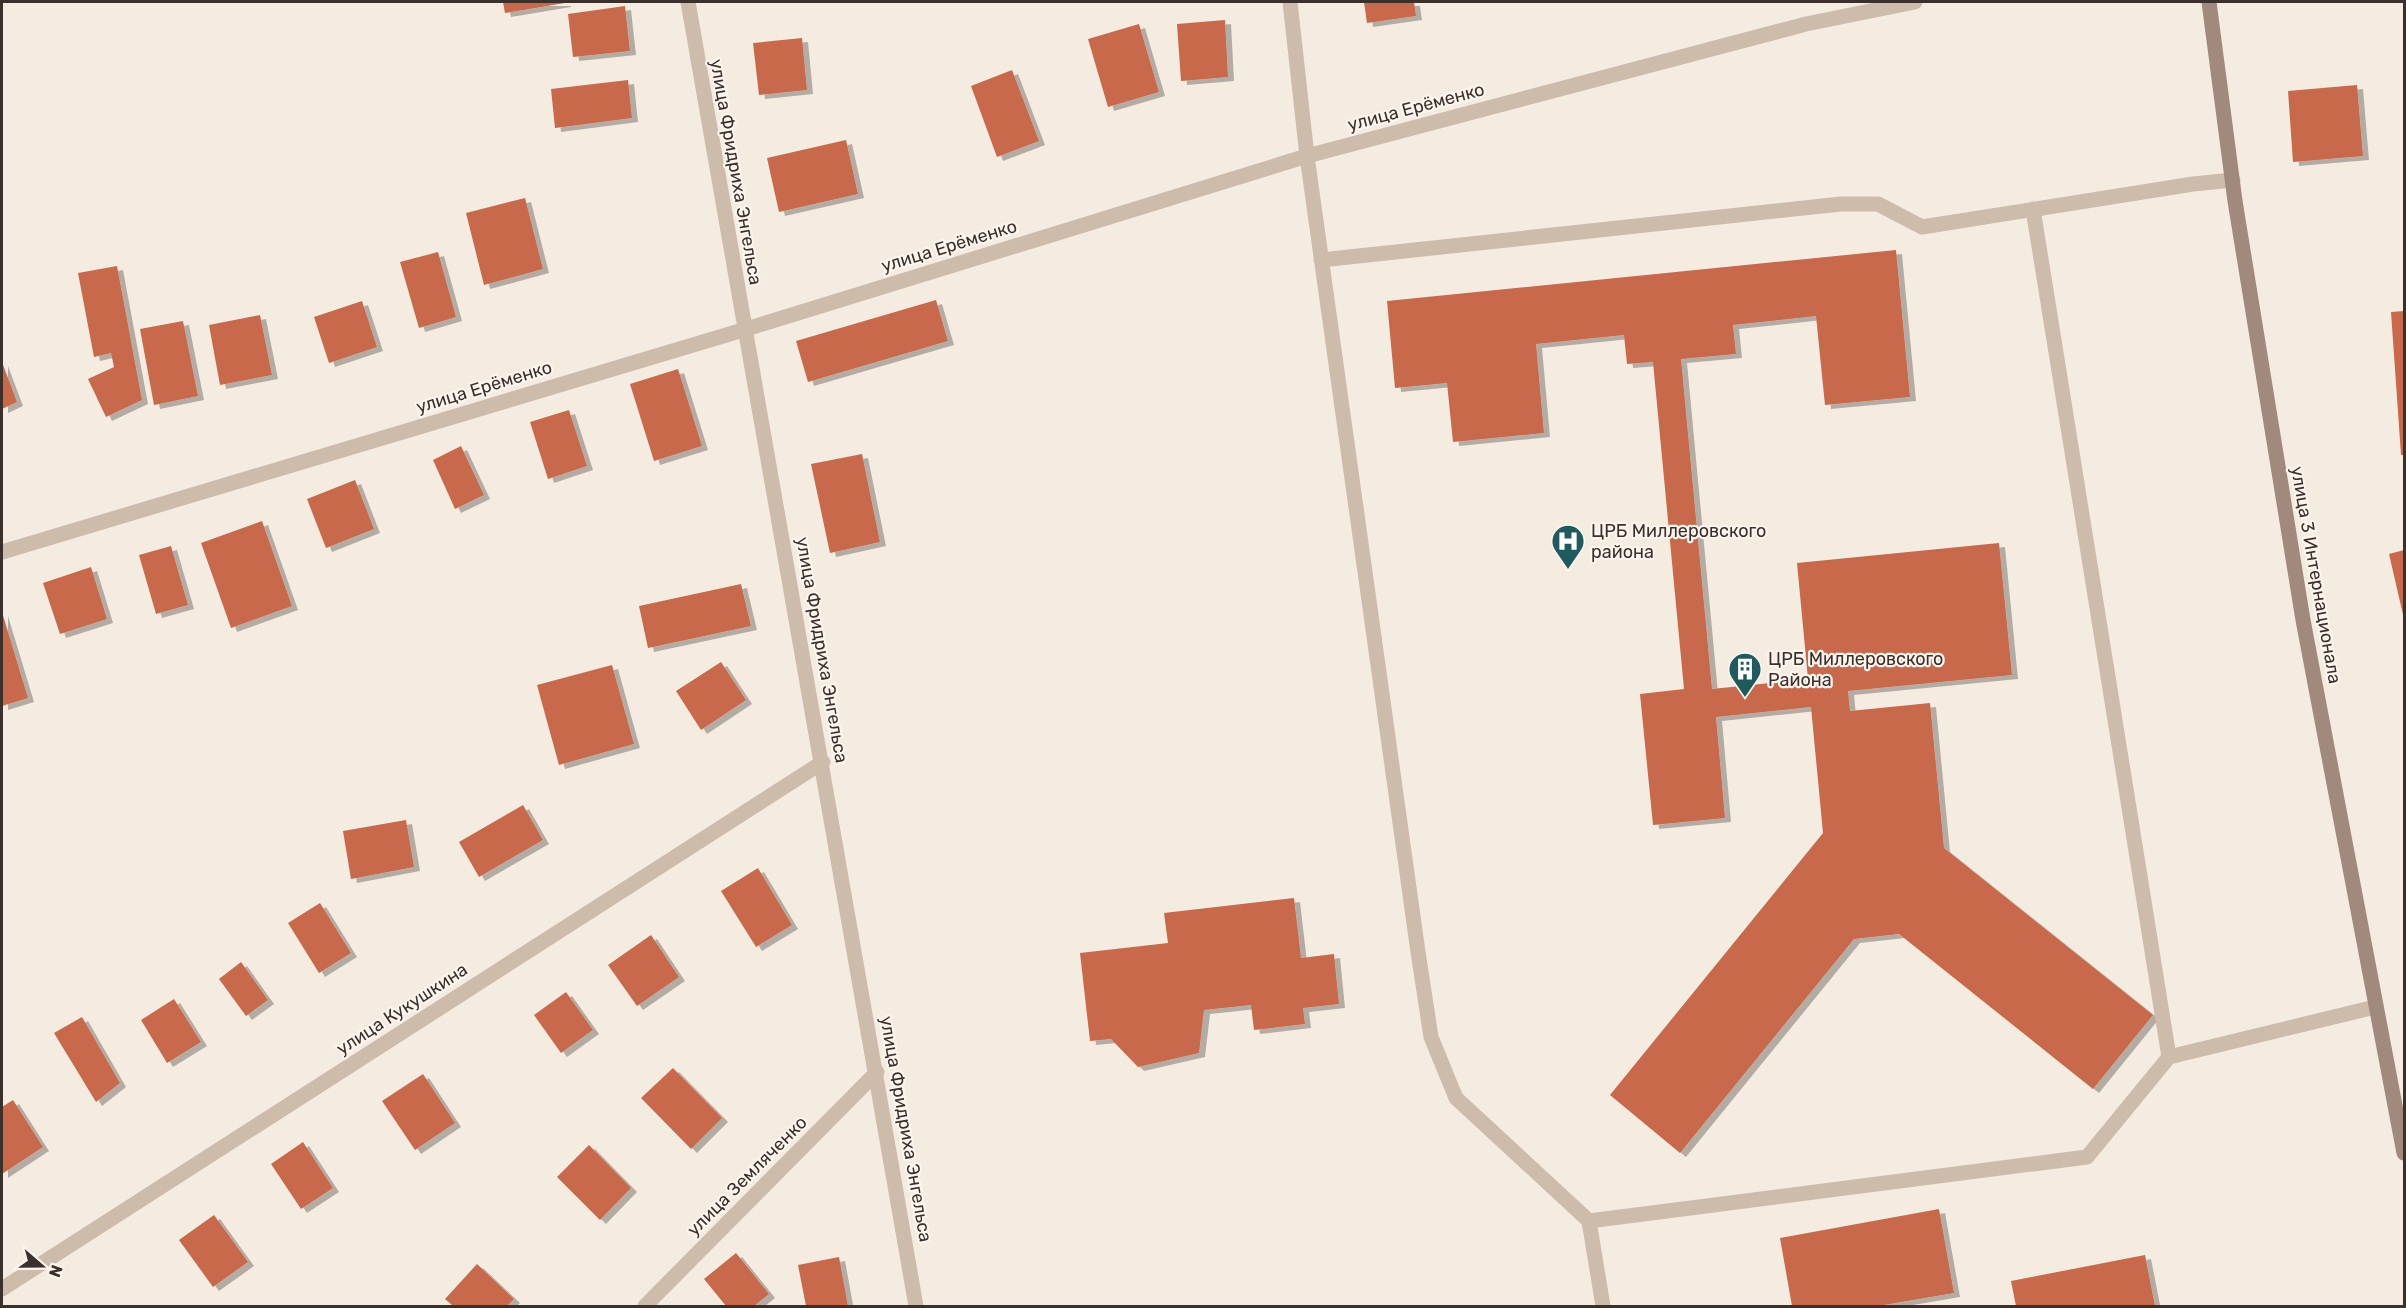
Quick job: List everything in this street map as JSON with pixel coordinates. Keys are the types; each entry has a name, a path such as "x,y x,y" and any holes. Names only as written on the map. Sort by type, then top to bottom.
{"main road":[{"name":"улица 3 Интернационала","path":"2209,2 2233,180 2303,620 2404,1153"}],"street":[{"name":"улица Фридриха Энгельса","path":"688,2 743,330 823,762 916,1306"},
{"path":"1290,2 1306,156 1431,1037 1456,1098 1589,1221 1603,1306"},
{"name":"улица Ерёменко","path":"2,552 743,330 1306,156 1806,24 1915,2"},
{"path":"1321,260 1840,204 1878,204 1922,226 2193,184 2233,180"},
{"path":"2033,209 2169,1057"},
{"name":"улица Кукушкина","path":"2,1289 823,762"},
{"path":"1589,1221 2087,1157 2169,1057 2375,1007"},
{"name":"улица Земляченко","path":"645,1306 877,1072"}],"building":[{"path":"503,2 565,2 565,3 505,13"},
{"path":"1364,2 1414,2 1416,16 1367,23"},
{"path":"625,6 630,51 573,57 568,14"},
{"path":"1225,20 1228,77 1181,81 1177,24"},
{"path":"1139,24 1159,92 1108,107 1088,39"},
{"path":"802,38 807,90 759,95 753,43"},
{"path":"1012,70 1039,141 997,157 971,86"},
{"path":"628,80 632,118 555,128 551,89"},
{"path":"2357,85 2363,156 2293,162 2288,91"},
{"path":"846,140 858,194 779,212 767,158"},
{"path":"525,198 543,269 484,285 466,213"},
{"name":"ЦРБ Миллеровского Района","path":"1896,250 1910,397 1825,405 1816,316 1733,325 1736,354 1681,359 1712,689 1808,679 1797,563 1999,543 2012,675 1848,691 1850,711 1930,703 1944,848 2153,1015 2093,1089 1899,934 1854,939 1680,1153 1610,1095 1823,833 1811,707 1716,717 1725,818 1653,825 1640,694 1684,689 1653,362 1627,364 1624,335 1536,344 1544,433 1453,442 1447,383 1395,388 1387,301"},
{"path":"438,252 456,317 419,328 400,262"},
{"path":"117,266 142,400 106,417 88,379 114,367 111,353 94,357 78,273"},
{"path":"936,300 948,341 808,382 796,341"},
{"path":"362,301 377,347 329,363 314,317"},
{"path":"2404,311 2404,455 2401,455 2391,312"},
{"path":"260,315 272,375 220,385 209,325"},
{"path":"183,321 198,396 154,405 140,329"},
{"path":"2,362 17,402 2,409"},
{"path":"678,369 702,446 654,461 630,384"},
{"path":"569,410 587,466 548,479 530,422"},
{"path":"461,446 484,495 455,509 433,460"},
{"path":"862,454 880,542 830,553 811,464"},
{"path":"355,480 374,529 326,548 307,499"},
{"path":"262,521 292,606 231,628 201,543"},
{"path":"171,546 188,605 156,614 139,555"},
{"path":"2404,550 2404,619 2389,554"},
{"path":"91,567 107,619 60,634 43,583"},
{"path":"741,584 751,626 648,648 639,606"},
{"path":"2,612 28,698 2,706"},
{"path":"721,662 746,700 701,730 676,691"},
{"path":"612,665 634,744 559,765 537,685"},
{"path":"523,805 543,840 479,877 459,842"},
{"path":"406,820 414,867 351,879 343,831"},
{"path":"758,868 792,925 756,947 721,891"},
{"path":"1294,898 1301,958 1334,954 1339,1004 1303,1008 1305,1024 1254,1030 1251,1005 1204,1010 1199,1053 1138,1067 1111,1039 1090,1041 1080,953 1168,943 1164,913"},
{"path":"320,903 351,953 319,973 288,923"},
{"path":"651,935 679,977 637,1006 608,965"},
{"path":"241,962 268,1000 246,1016 219,979"},
{"path":"566,992 593,1030 561,1053 534,1015"},
{"path":"174,999 201,1042 167,1063 141,1020"},
{"path":"82,1017 120,1083 96,1102 54,1033"},
{"path":"673,1068 722,1118 691,1149 641,1098"},
{"path":"423,1074 455,1123 415,1150 382,1101"},
{"path":"13,1100 43,1147 2,1174 2,1107"},
{"path":"303,1142 333,1188 301,1209 271,1164"},
{"path":"589,1145 631,1188 600,1220 557,1177"},
{"path":"1939,1209 1954,1293 1878,1306 1792,1306 1780,1238"},
{"path":"214,1215 248,1262 213,1287 179,1240"},
{"path":"736,1253 769,1294 754,1306 726,1306 704,1279"},
{"path":"2145,1255 2155,1306 2016,1306 2011,1281"},
{"path":"839,1257 848,1306 806,1306 798,1265"},
{"path":"477,1264 514,1299 507,1306 453,1306 445,1299"}],"place":[{"name":"ЦРБ Миллеровского района","path":"1568,570"},
{"name":"ЦРБ Миллеровского Района","path":"1745,698"}]}
